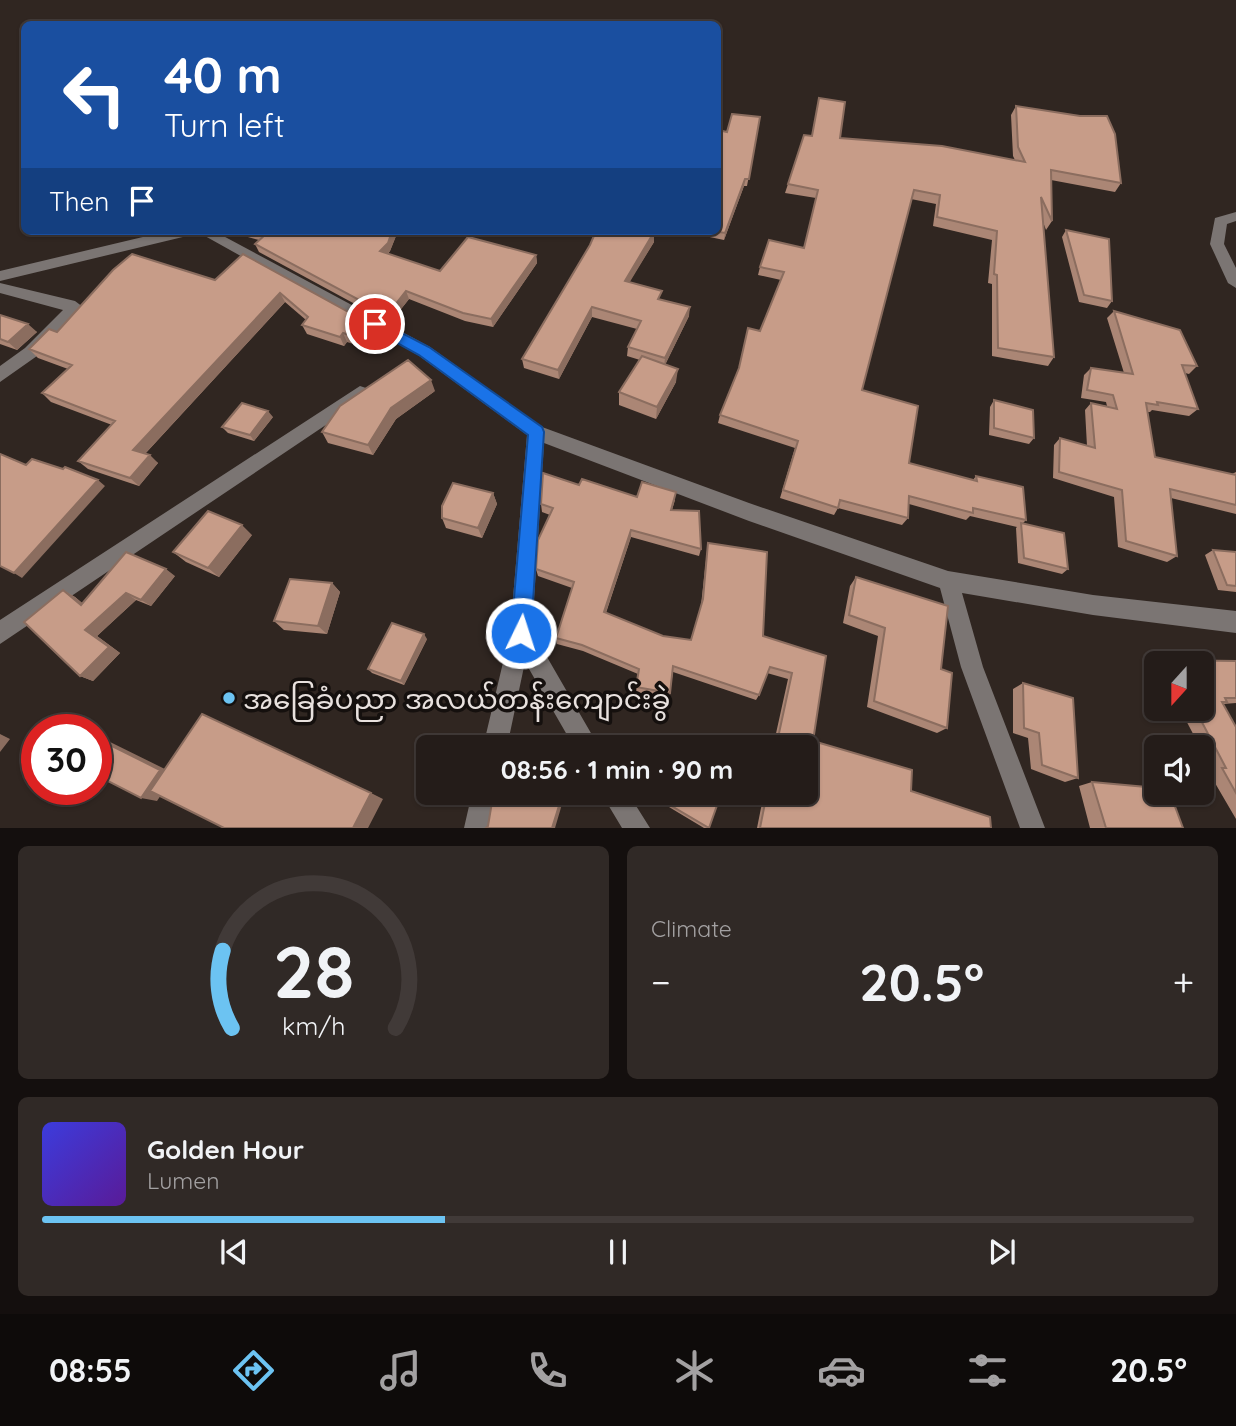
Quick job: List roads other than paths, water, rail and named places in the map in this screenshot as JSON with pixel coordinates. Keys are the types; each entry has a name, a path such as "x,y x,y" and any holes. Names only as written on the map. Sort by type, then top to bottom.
{"street":[{"path":"1236,216 1220,221 1217,244 1236,283"},
{"path":"0,276 170,235"},
{"path":"210,235 424,351 536,432 737,507 948,581 1094,605 1236,622"},
{"path":"0,288 75,307 32,352 0,375"},
{"path":"401,366 424,351"},
{"path":"0,633 378,381"},
{"path":"498,735 521,633 536,432"},
{"path":"948,581 972,667 1033,828"},
{"path":"521,633 580,735"},
{"path":"477,828 482,805"},
{"path":"622,805 638,828"}],"place":[{"name":"အခြေခံပညာ အလယ်တန်းကျောင်းခွဲ","path":"229,698"}]}
